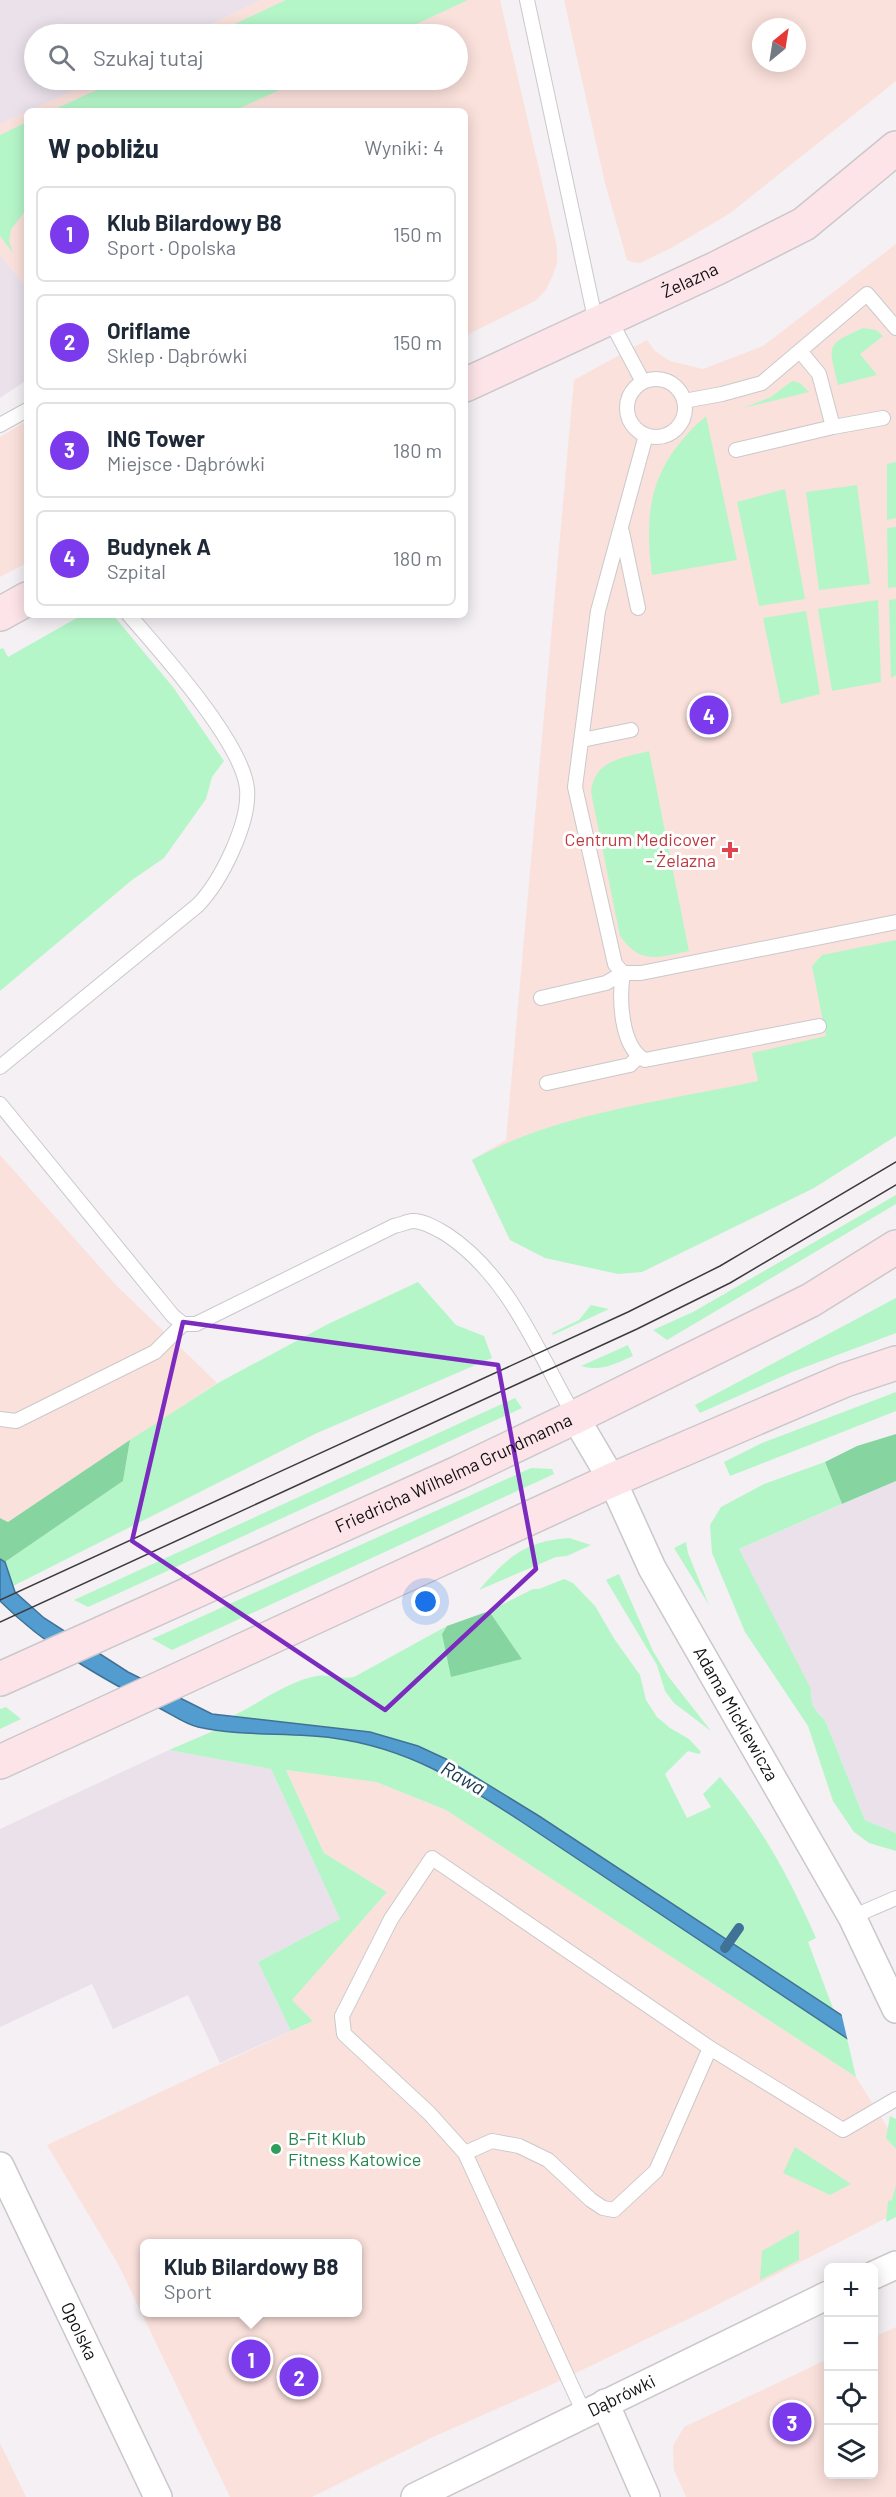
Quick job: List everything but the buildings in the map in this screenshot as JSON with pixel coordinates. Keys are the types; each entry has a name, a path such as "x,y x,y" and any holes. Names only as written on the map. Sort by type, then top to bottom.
{"main road":[{"name":"Żelazna","path":"468,384 804,224 896,147"},
{"path":"0,614 24,601"},
{"name":"Friedricha Wilhelma Grundmanna","path":"0,1679 458,1473 575,1417 811,1300 896,1246"},
{"path":"0,1762 612,1480 845,1380 896,1363"}],"street":[{"name":"Adama Mickiewicza","path":"575,1417 612,1480 652,1568 852,1917 892,2001"},
{"name":"Opolska","path":"0,2166 158,2497"},
{"path":"878,2273 896,2265"},
{"name":"Dąbrówki","path":"415,2497 824,2297"},
{"path":"595,2408 646,2497"}],"lane":[{"path":"526,0 602,321 643,381"},
{"path":"684,401 762,383 867,294 896,328"},
{"path":"800,351 819,374 833,427"},
{"path":"661,379 671,383 684,401 683,418 678,427 661,437 646,435 634,428 627,411 630,394 643,381 661,379"},
{"path":"0,425 24,412"},
{"path":"736,450 833,427 883,418"},
{"path":"623,973 615,964 610,949 575,787 598,611 646,435"},
{"path":"621,526 638,608"},
{"path":"0,1067 198,905 211,891 225,868 247,806 247,788 240,762 189,686 132,618"},
{"path":"582,740 631,730"},
{"path":"541,998 606,983 623,973 640,973 896,922"},
{"path":"623,973 619,996 629,1041 639,1056 645,1060 819,1026"},
{"path":"547,1083 630,1065 639,1056"},
{"path":"0,1104 173,1316 183,1324 196,1324 394,1226 414,1221 436,1228 453,1239 498,1284 530,1334 575,1417"},
{"path":"0,1419 16,1421 155,1352 183,1324"},
{"path":"595,2408 556,2355 465,2153 429,2113 344,2034 341,2026 342,2016 391,1919 432,1858 710,2048 843,2130 896,2099"},
{"path":"852,1917 896,1898"},
{"path":"465,2153 492,2141 519,2146 548,2160 591,2200 603,2208 614,2210 656,2171 710,2048"}],"highlighted area":[{"path":"183,1322 498,1365 536,1569 385,1710 132,1541"}],"shaded area":[{"path":"0,0 261,0 211,24 24,24 24,90 74,90 35,108 24,108 24,113 0,124"},
{"path":"261,0 500,0 557,247 557,263 546,290 535,301 468,334 468,108 34,108 74,90 468,90 468,24 211,24"},
{"path":"564,0 896,0 896,81 729,214 671,248 640,263 627,260 605,183"},
{"path":"24,112 24,284 0,255 0,124"},
{"path":"896,244 896,1036 510,1240 472,1160 506,1140 574,380 647,340 655,351 670,361 703,369 763,346"},
{"path":"0,255 24,284 24,382 0,398"},
{"path":"24,423 24,565 0,577 0,437"},
{"path":"0,1155 115,1284 217,1383 8,1522 0,1518"},
{"path":"896,1481 896,1833 865,1820 825,1720 815,1710 739,1549"},
{"path":"169,1750 271,1769 340,1919 258,1962 291,2031 220,2063 188,1995 113,2029 92,1984 0,2027 0,1829"},
{"path":"286,1770 376,1782 446,1810 856,2077 896,2141 896,2213 711,2308 553,2384 433,2437 312,2497 230,2497 143,2317 362,2317 362,2239 140,2239 140,2310 118,2264 47,2145 313,2021 291,2000 387,1892 324,1853"},
{"path":"896,2327 896,2497 686,2497 674,2470 673,2446 684,2427 824,2361 824,2479 878,2479 878,2335"},
{"path":"0,2443 26,2497 0,2497"}],"green space":[{"path":"286,0 468,0 416,24 234,24"},
{"path":"96,90 279,90 240,108 57,108"},
{"path":"24,123 24,213 11,229 9,241 13,253 0,236 0,135"},
{"path":"863,328 876,330 883,336 860,354 877,375 838,385 832,348 841,339"},
{"path":"792,381 800,383 809,392 743,408 771,397"},
{"path":"706,416 737,560 652,575 649,528 655,488 674,451"},
{"path":"896,462 896,518 887,520 887,464"},
{"path":"857,485 870,584 819,590 806,492"},
{"path":"785,489 805,599 759,606 737,502"},
{"path":"896,527 896,587 888,588 887,528"},
{"path":"896,599 896,675 891,678 889,600"},
{"path":"878,600 881,682 832,691 818,609"},
{"path":"806,611 820,694 781,704 763,618"},
{"path":"77,618 116,618 173,687 224,761 212,777 206,799 164,858 132,880 0,991 0,649 3,648 8,657"},
{"path":"649,751 689,951 660,957 643,956 635,952 620,936 591,792 593,781 598,773 611,762"},
{"path":"896,940 896,1136 814,1188 642,1272 618,1274 545,1258 510,1240 472,1160 540,1130 575,1119 758,1081 752,1053 826,1036 812,966 822,955"},
{"path":"896,1195 896,1204 667,1340 653,1330 693,1312"},
{"path":"418,1282 456,1325 484,1336 492,1358 317,1433 13,1586 5,1562 123,1481 130,1440 218,1383 328,1324"},
{"path":"896,1298 896,1333 792,1372 700,1413 695,1405"},
{"path":"591,1305 609,1309 553,1335 552,1333 579,1320"},
{"path":"628,1345 633,1356 602,1368 581,1366"},
{"path":"896,1392 896,1411 730,1476 724,1462 762,1443"},
{"path":"515,1398 522,1408 117,1594 88,1607 74,1600"},
{"path":"896,1434 896,1481 842,1504 825,1462 857,1446"},
{"path":"130,1440 123,1481 5,1562 0,1559 0,1518 8,1522"},
{"path":"825,1462 842,1504 739,1549 811,1689 813,1706 825,1720 865,1820 896,1833 896,1851 869,1843 854,1832 833,1801 808,1726 745,1632 712,1553 710,1525 721,1507 764,1484"},
{"path":"531,1468 552,1469 554,1474 172,1650 152,1639"},
{"path":"569,1538 591,1545 567,1556 556,1557 479,1590 508,1560 528,1547"},
{"path":"686,1542 688,1553 709,1605 674,1548"},
{"path":"619,1574 653,1651 668,1676 711,1731 674,1703 665,1691 657,1665 606,1580"},
{"path":"564,1579 573,1583 595,1606 615,1640 640,1675 646,1700 657,1717 689,1739 701,1752 699,1754 688,1751 665,1774 687,1818 711,1807 703,1794 720,1777 762,1834 796,1894 816,1938 808,1942 834,2011 539,1816 446,1759 418,1746 233,1716 285,1687 306,1679 321,1676 354,1677 447,1626 442,1634 522,1659 489,1611 533,1589 539,1589"},
{"path":"489,1611 522,1659 451,1677 442,1634 447,1626"},
{"path":"6,1707 21,1719 0,1729 0,1709"},
{"path":"218,1729 319,1736 367,1744 399,1754 461,1782 847,2038 856,2077 446,1810 376,1782 286,1770 324,1853 387,1892 292,2000 313,2021 291,2031 258,1962 340,1919 271,1769 169,1750"},
{"path":"890,2116 896,2119 896,2149 886,2138"},
{"path":"795,2147 851,2184 830,2195 783,2173"},
{"path":"896,2185 896,2217 886,2222 888,2201 892,2200"},
{"path":"799,2230 799,2260 760,2280 762,2251"}],"water":[{"name":"Rawa","path":"0,1559 5,1562 15,1592 44,1618 128,1672 212,1714 370,1732 418,1746 446,1759 539,1816 896,2051 896,2071 522,1822 477,1793 433,1769 386,1750 333,1738 231,1732 193,1726 115,1685 55,1647 0,1601"}],"pier":[{"path":"841,2012 896,2048 896,2074 848,2042"}],"waterway":[{"path":"725,1948 739,1928"}],"tram line":[{"path":"0,1600 628,1312 720,1266 896,1162"},
{"path":"0,1622 637,1329 730,1283 896,1185"}],"place":[{"name":"Budynek A","path":"709,715"},
{"name":"Centrum Medicover - Żelazna","path":"730,850"},
{"name":"B-Fit Klub Fitness Katowice","path":"276,2149"},
{"name":"Klub Bilardowy B8","path":"251,2359"},
{"name":"Oriflame","path":"299,2377"},
{"name":"ING Tower","path":"792,2422"}]}
